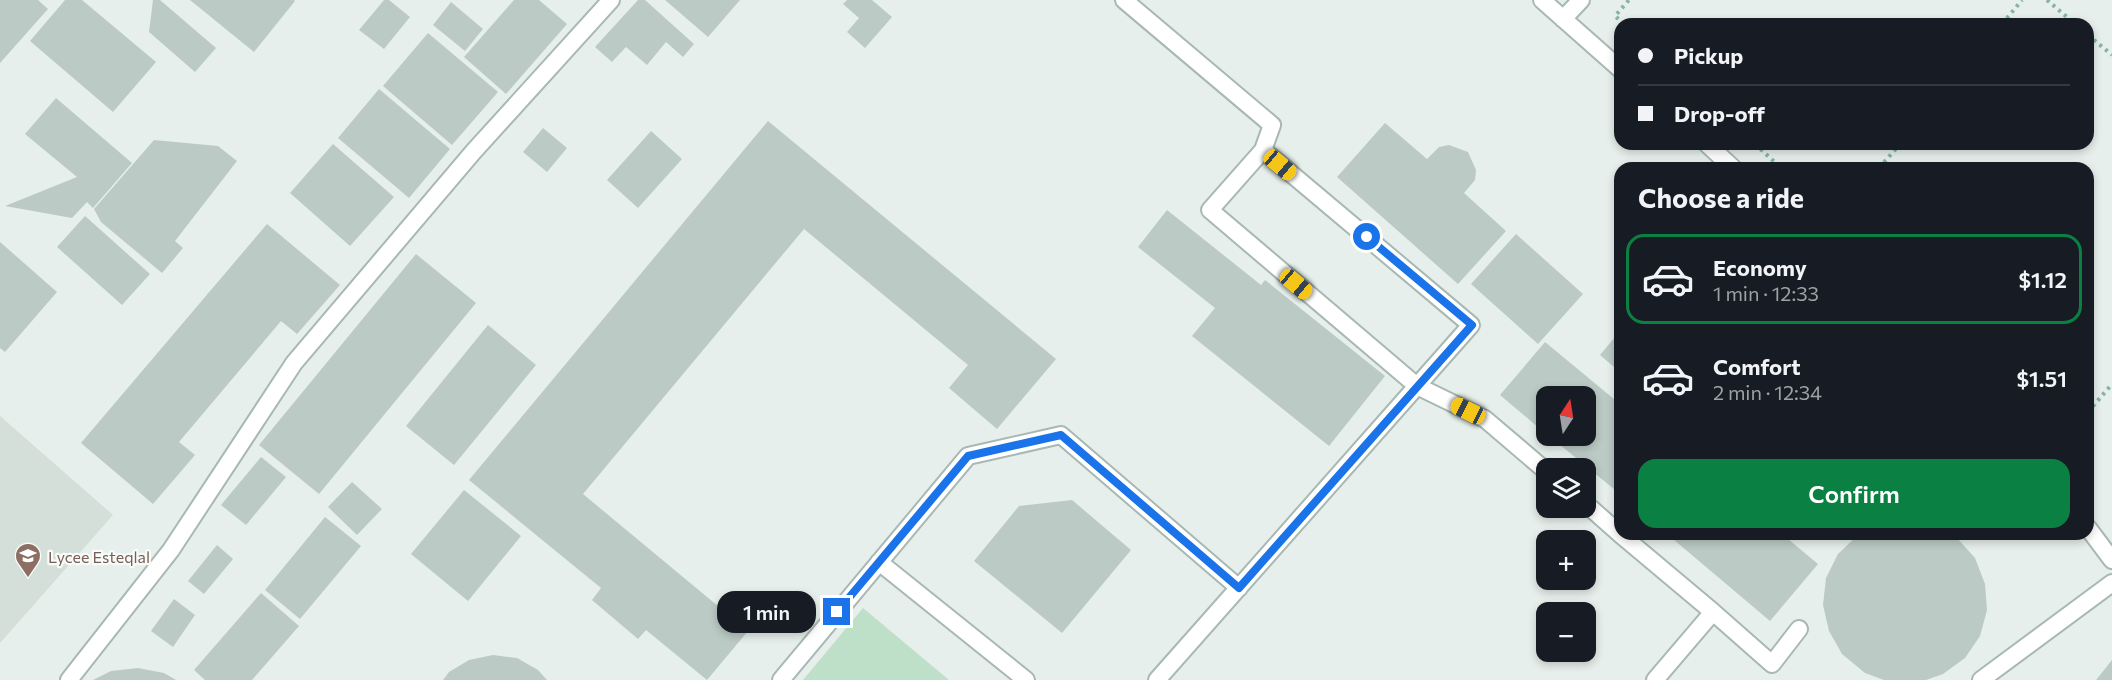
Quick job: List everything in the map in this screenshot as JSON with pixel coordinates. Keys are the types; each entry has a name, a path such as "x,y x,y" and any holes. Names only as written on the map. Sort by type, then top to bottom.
{"lane":[{"path":"69,680 171,550 294,363 474,151 611,0"},
{"path":"1124,0 1272,125 1263,150 1210,210 1417,386 1485,420 1536,463"},
{"path":"1542,0 1614,64"},
{"path":"1563,19 1581,0"},
{"path":"1157,680 1472,325 1263,150"},
{"path":"1714,150 1726,162"},
{"path":"781,680 968,456 1061,435 1239,588"},
{"path":"1596,513 1614,529"},
{"path":"2094,536 2112,560"},
{"path":"1627,540 1772,664 1799,629"},
{"path":"879,562 1026,680"},
{"path":"1981,680 2112,583"},
{"path":"1655,680 1713,612"}],"path":[{"path":"1617,18 1615,16 1629,0"},
{"path":"2007,18 2022,0"},
{"path":"2047,0 2068,18"},
{"path":"2094,40 2112,55"},
{"path":"1762,150 1774,162"},
{"path":"1884,162 1895,150"},
{"path":"2094,405 2112,384"}],"shaded area":[{"name":"Lycee Esteqlal","path":"0,416 113,515 0,643"}],"green space":[{"path":"863,608 949,680 803,680"}],"building":[{"path":"0,0 38,0 48,9 0,63"},
{"path":"65,0 82,0 156,62 113,112 30,41"},
{"path":"153,0 160,0 216,48 195,72 149,32"},
{"path":"190,0 294,0 295,1 254,52"},
{"path":"384,0 389,0 410,17 384,49 359,30"},
{"path":"514,0 539,0 567,24 506,94 464,57"},
{"path":"638,0 645,0 694,44 683,57 666,42 647,65 626,47 612,62 595,47"},
{"path":"665,0 740,0 708,37"},
{"path":"847,0 872,0 892,17 865,48 847,32 859,18 843,4"},
{"path":"451,2 483,29 465,51 433,25"},
{"path":"428,33 498,92 452,145 383,86"},
{"path":"379,89 450,149 409,198 338,138"},
{"path":"56,98 132,163 93,208 87,202 72,218 5,206 77,177 25,134"},
{"path":"768,121 1056,359 997,429 949,388 968,365 804,229 583,494 748,631 707,680 646,630 638,639 592,600 601,588 469,480"},
{"path":"1385,123 1427,159 1439,147 1449,145 1468,152 1476,170 1475,180 1464,193 1506,231 1458,284 1337,177"},
{"path":"543,128 567,148 547,172 523,152"},
{"path":"651,131 682,159 638,208 607,180"},
{"path":"154,140 218,146 237,161 175,241 183,248 162,273 101,222 94,209"},
{"path":"333,144 394,197 350,246 290,193"},
{"path":"1167,210 1261,285 1265,280 1385,376 1329,446 1192,336 1215,308 1138,247"},
{"path":"85,216 150,274 122,305 57,247"},
{"path":"267,224 340,285 297,334 281,321 179,442 195,455 153,504 81,443"},
{"path":"1516,234 1583,294 1538,344 1471,284"},
{"path":"0,242 57,292 5,352 0,348"},
{"path":"416,254 476,303 319,494 259,445"},
{"path":"488,325 536,365 454,465 406,426"},
{"path":"1614,338 1614,367 1600,355"},
{"path":"1545,342 1614,399 1614,489 1596,474 1596,458 1576,458 1561,446 1596,446 1596,386 1536,386 1536,426 1500,395"},
{"path":"261,457 286,477 246,525 221,505"},
{"path":"352,482 382,509 357,535 328,507"},
{"path":"464,490 521,536 468,601 411,554"},
{"path":"1072,500 1131,550 1062,633 974,561 1019,506"},
{"path":"325,517 361,546 300,619 265,590"},
{"path":"1674,540 1789,540 1818,564 1770,621"},
{"path":"1853,540 1959,540 1975,558 1985,584 1987,610 1980,636 1965,658 1943,674 1926,680 1884,680 1865,673 1842,654 1829,631 1823,605 1826,578 1838,554"},
{"path":"217,545 233,559 204,594 188,581"},
{"path":"261,593 299,626 252,680 205,680 194,670"},
{"path":"174,599 195,615 173,647 151,631"},
{"path":"493,655 517,658 538,670 547,680 443,680 449,672 469,660"},
{"path":"2112,660 2112,680 2096,680"},
{"path":"138,668 164,673 176,680 93,680 111,671"}],"place":[{"name":"Lycee Esteqlal","path":"28,579"}],"route":[{"path":"837,612 968,456 1061,435 1239,588 1472,325 1367,237"}]}
